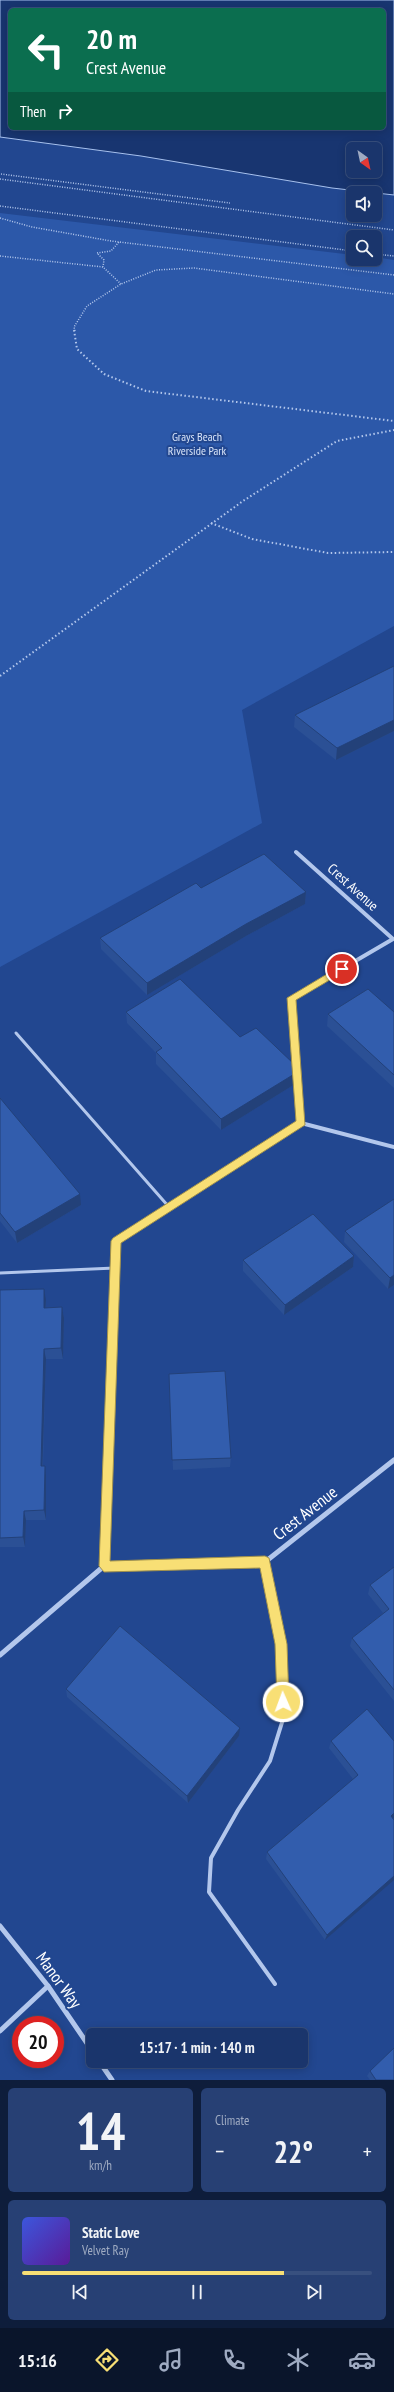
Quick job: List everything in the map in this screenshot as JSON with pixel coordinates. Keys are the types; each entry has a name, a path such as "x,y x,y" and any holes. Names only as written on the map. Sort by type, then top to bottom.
{"street":[{"name":"Crest Avenue","path":"296,852 392,939 292,998 301,1122"},
{"path":"104,1566 116,1241 301,1122 394,1147"},
{"name":"Crest Avenue","path":"265,1562 394,1460"},
{"path":"0,1655 104,1566 265,1562"},
{"name":"Manor Way","path":"0,1926 48,1986 86,2042"},
{"path":"0,2031 48,1986"},
{"path":"104,2068 112,2080"}],"lane":[{"path":"16,1033 169,1207"},
{"path":"0,1273 115,1268"},
{"path":"265,1562 281,1644 284,1716 270,1761 238,1810 210,1858 209,1892 275,1984"}],"path":[{"path":"1,174 230,203"},
{"path":"0,178 394,230"},
{"path":"116,194 120,189"},
{"path":"0,206 346,250"},
{"path":"0,218 32,227 119,242 394,275"},
{"path":"103,267 104,260 97,253 111,251 119,242"},
{"path":"382,255 394,256"},
{"path":"0,256 103,267 121,284"},
{"path":"394,294 194,268 156,270 121,284 87,306 74,327 77,349 104,374 146,391 394,421"},
{"path":"0,676 212,523 337,441 394,430"},
{"path":"212,523 252,539 328,553 394,552"}],"green space":[{"name":"Grays Beach Riverside Park","path":"0,213 346,254 346,266 382,266 382,258 394,260 394,626 242,710 262,823 0,967"}],"shaded area":[{"path":"0,0 394,0 394,195 382,194 382,186 346,186 346,190 141,156 0,137"}],"building":[{"path":"394,666 394,720 337,748 295,715"},
{"path":"264,854 306,892 246,924 147,983 100,938 196,883 201,888"},
{"path":"180,979 240,1037 256,1028 295,1065 296,1073 221,1119 156,1052 162,1048 126,1012"},
{"path":"368,989 394,1012 394,1075 328,1014"},
{"path":"0,1098 80,1194 15,1232 0,1213"},
{"path":"394,1199 394,1275 390,1278 345,1231"},
{"path":"313,1214 354,1256 285,1305 243,1260"},
{"path":"44,1289 44,1308 62,1307 61,1348 44,1349 41,1466 45,1466 44,1510 24,1511 23,1537 0,1538 0,1290"},
{"path":"225,1371 231,1458 172,1460 169,1374"},
{"path":"394,1567 394,1690 352,1638 389,1609 370,1585"},
{"path":"120,1626 240,1728 187,1796 66,1689"},
{"path":"367,1709 394,1741 394,1813 391,1816 394,1820 394,1876 327,1935 267,1852 358,1775 331,1741"},
{"path":"394,2048 394,2080 376,2080 370,2071"}],"route":[{"path":"283,1702 281,1644 265,1562 104,1566 116,1241 301,1122 292,998 342,969"}]}
